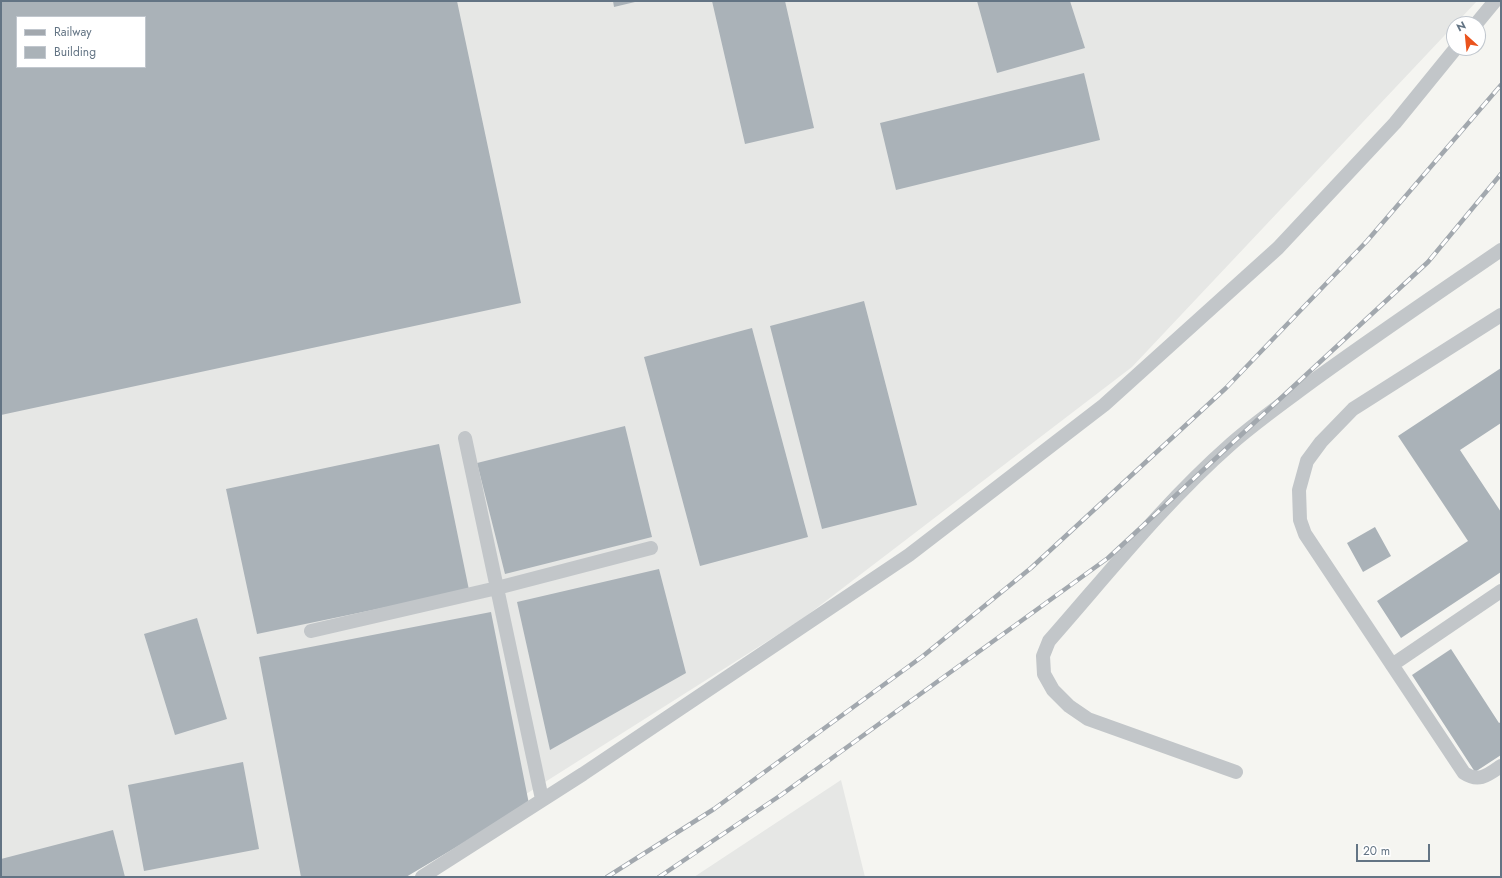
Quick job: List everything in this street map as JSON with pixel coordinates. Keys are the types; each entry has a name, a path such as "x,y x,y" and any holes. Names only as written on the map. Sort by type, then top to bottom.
{"lane":[{"path":"1483,16 1495,1"},
{"path":"422,877 589,769 909,555 1104,405 1278,248 1395,123 1449,56"},
{"path":"1236,772 1088,719 1069,706 1054,690 1044,674 1043,656 1050,641 1179,493 1231,444 1260,420 1370,339 1405,317 1501,250"},
{"path":"1501,315 1353,409 1321,442 1307,461 1299,490 1300,520 1305,534 1464,773 1470,778 1481,778 1501,766"},
{"path":"464,438 542,799"},
{"path":"311,631 497,588 651,548"},
{"path":"1392,665 1501,591"}],"shaded area":[{"path":"1,1 1477,1 1463,16 1446,16 1446,34 1132,367 801,620 395,877 1,877"},
{"path":"841,780 865,877 694,877"}],"building":[{"path":"1,1 457,1 521,303 1,415"},
{"path":"613,1 635,1 635,2 614,7"},
{"path":"712,1 785,1 814,128 745,144"},
{"path":"977,1 1070,1 1085,48 997,73"},
{"path":"1084,73 1100,140 896,190 880,123"},
{"path":"864,301 917,505 822,529 770,326"},
{"path":"752,328 808,537 700,566 644,357"},
{"path":"1501,368 1501,423 1460,450 1501,512 1501,572 1401,638 1377,601 1468,541 1398,436"},
{"path":"625,426 652,537 505,574 477,463"},
{"path":"439,444 469,590 257,634 226,489"},
{"path":"1375,527 1391,556 1363,572 1347,543"},
{"path":"659,569 686,673 550,750 517,602"},
{"path":"491,612 529,804 406,877 301,877 259,657"},
{"path":"197,618 227,719 175,735 144,634"},
{"path":"1451,649 1499,723 1501,722 1501,755 1475,772 1412,675"},
{"path":"243,762 259,849 144,871 128,785"},
{"path":"113,830 125,877 1,877 1,859"}],"railway":[{"path":"607,877 714,809 923,656 1031,568 1226,388 1367,241 1501,85"},
{"path":"659,877 781,795 1108,558 1428,262 1501,174"}]}
